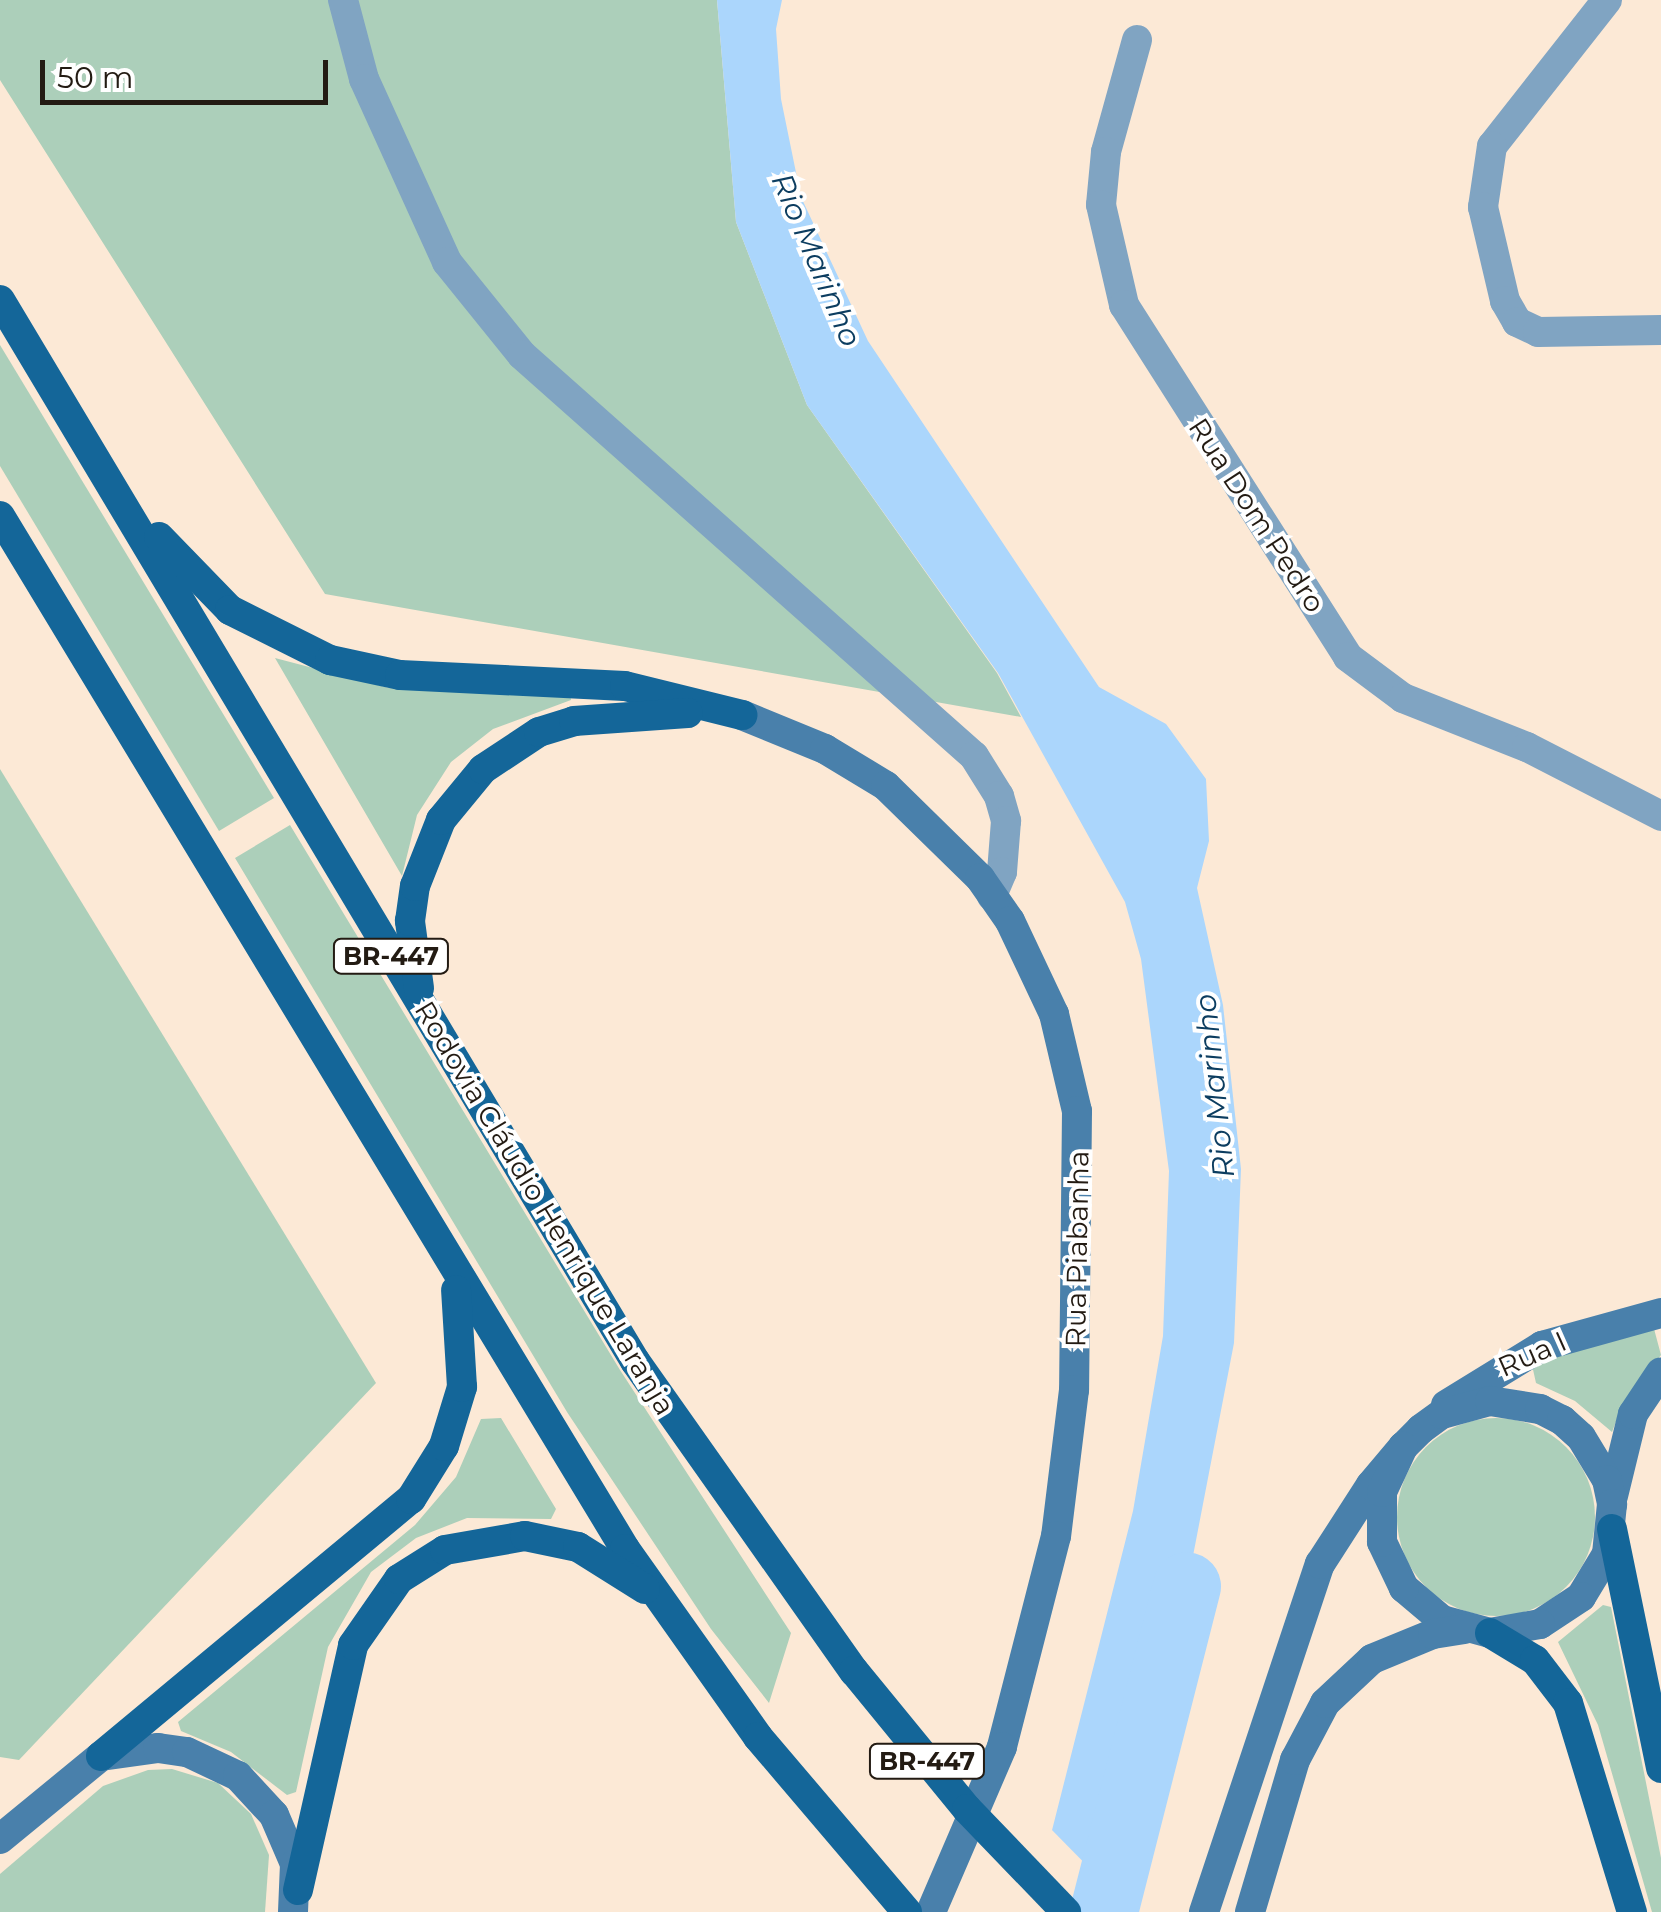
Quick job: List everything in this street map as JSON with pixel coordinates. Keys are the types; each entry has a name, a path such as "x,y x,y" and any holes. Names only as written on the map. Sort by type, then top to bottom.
{"main road":[{"name":"Rodovia Cláudio Henrique Laranja","path":"0,300 635,1361 802,1598 909,1741 1066,1912"},
{"path":"91,452 201,585 295,647 400,675 625,686 742,715"},
{"path":"0,516 447,1263 660,1599 758,1736 907,1912"},
{"path":"432,1024 412,956 415,886 441,820 483,768 539,732 574,721 656,713 742,715"},
{"name":"Rua Piabanha","path":"742,715 825,749 886,786 945,838 992,896 1054,1014 1076,1112 1074,1390 1056,1536 1024,1679 976,1815 931,1912"},
{"path":"0,1839 390,1520 429,1474 462,1387 463,1324 447,1263"},
{"name":"Rua I","path":"1412,1438 1484,1376 1520,1356 1578,1333 1661,1313"},
{"path":"1250,1912 1295,1760 1325,1704 1372,1659 1433,1634 1540,1624 1581,1597 1607,1554 1622,1444 1661,1372"},
{"path":"1204,1912 1302,1604 1342,1526 1412,1438 1465,1405 1503,1402 1540,1408 1581,1437 1607,1480 1661,1768"},
{"path":"1412,1438 1381,1505 1390,1566 1421,1606 1534,1660 1568,1703 1632,1912"},
{"path":"296,1901 353,1645 380,1599 410,1571 470,1542 525,1536 600,1557 660,1599"},
{"path":"102,1756 158,1748 213,1762 238,1776 287,1838 296,1901"}],"street":[{"path":"342,0 364,79 423,215 488,316 522,355 989,774 1006,821 1007,846 992,896"},
{"path":"1607,0 1527,96 1492,146 1484,176 1483,207 1505,301 1517,322 1538,332 1661,330"},
{"name":"Rua Dom Pedro","path":"1137,40 1106,152 1101,205 1124,305 1348,657 1403,698 1528,747 1661,816"}],"green space":[{"path":"0,0 717,0 736,222 807,405 997,673 1021,717 325,594 0,80"},
{"path":"0,345 274,798 219,831 0,466"},
{"path":"275,658 389,688 570,693 571,700 493,729 451,762 417,815 402,876"},
{"path":"0,769 376,1383 19,1760 0,1757"},
{"path":"290,825 620,1370 791,1633 769,1703 711,1629 567,1412 235,858"},
{"path":"1653,1325 1661,1355 1622,1406 1612,1432 1575,1401 1536,1383 1532,1365"},
{"path":"501,1418 556,1509 551,1519 467,1518 416,1538 371,1572 328,1647 296,1792 287,1795 231,1752 181,1731 178,1722 415,1525 456,1477 481,1419"},
{"path":"1496,1418 1534,1426 1566,1447 1587,1479 1595,1517 1587,1555 1566,1587 1534,1608 1496,1616 1458,1608 1426,1587 1405,1555 1397,1517 1405,1479 1426,1447 1458,1426"},
{"path":"1603,1605 1611,1607 1661,1858 1661,1912 1652,1912 1598,1725 1558,1642"},
{"path":"172,1769 218,1783 251,1814 269,1855 265,1912 0,1912 0,1874 103,1786 148,1770"}],"water":[{"path":"717,0 782,0 776,29 781,99 801,197 868,341 1099,687 1166,724 1206,779 1209,841 1197,888 1223,1005 1241,1169 1234,1343 1177,1639 1102,1912 1048,1846 1133,1511 1163,1336 1169,1171 1141,959 1125,902 998,673 807,405 736,222"}],"pier":[{"path":"1048,1826 1113,1892 1107,1912 1021,1912"}],"waterway":[{"name":"Rio Marinho","path":"1104,1912 1187,1586"}]}
